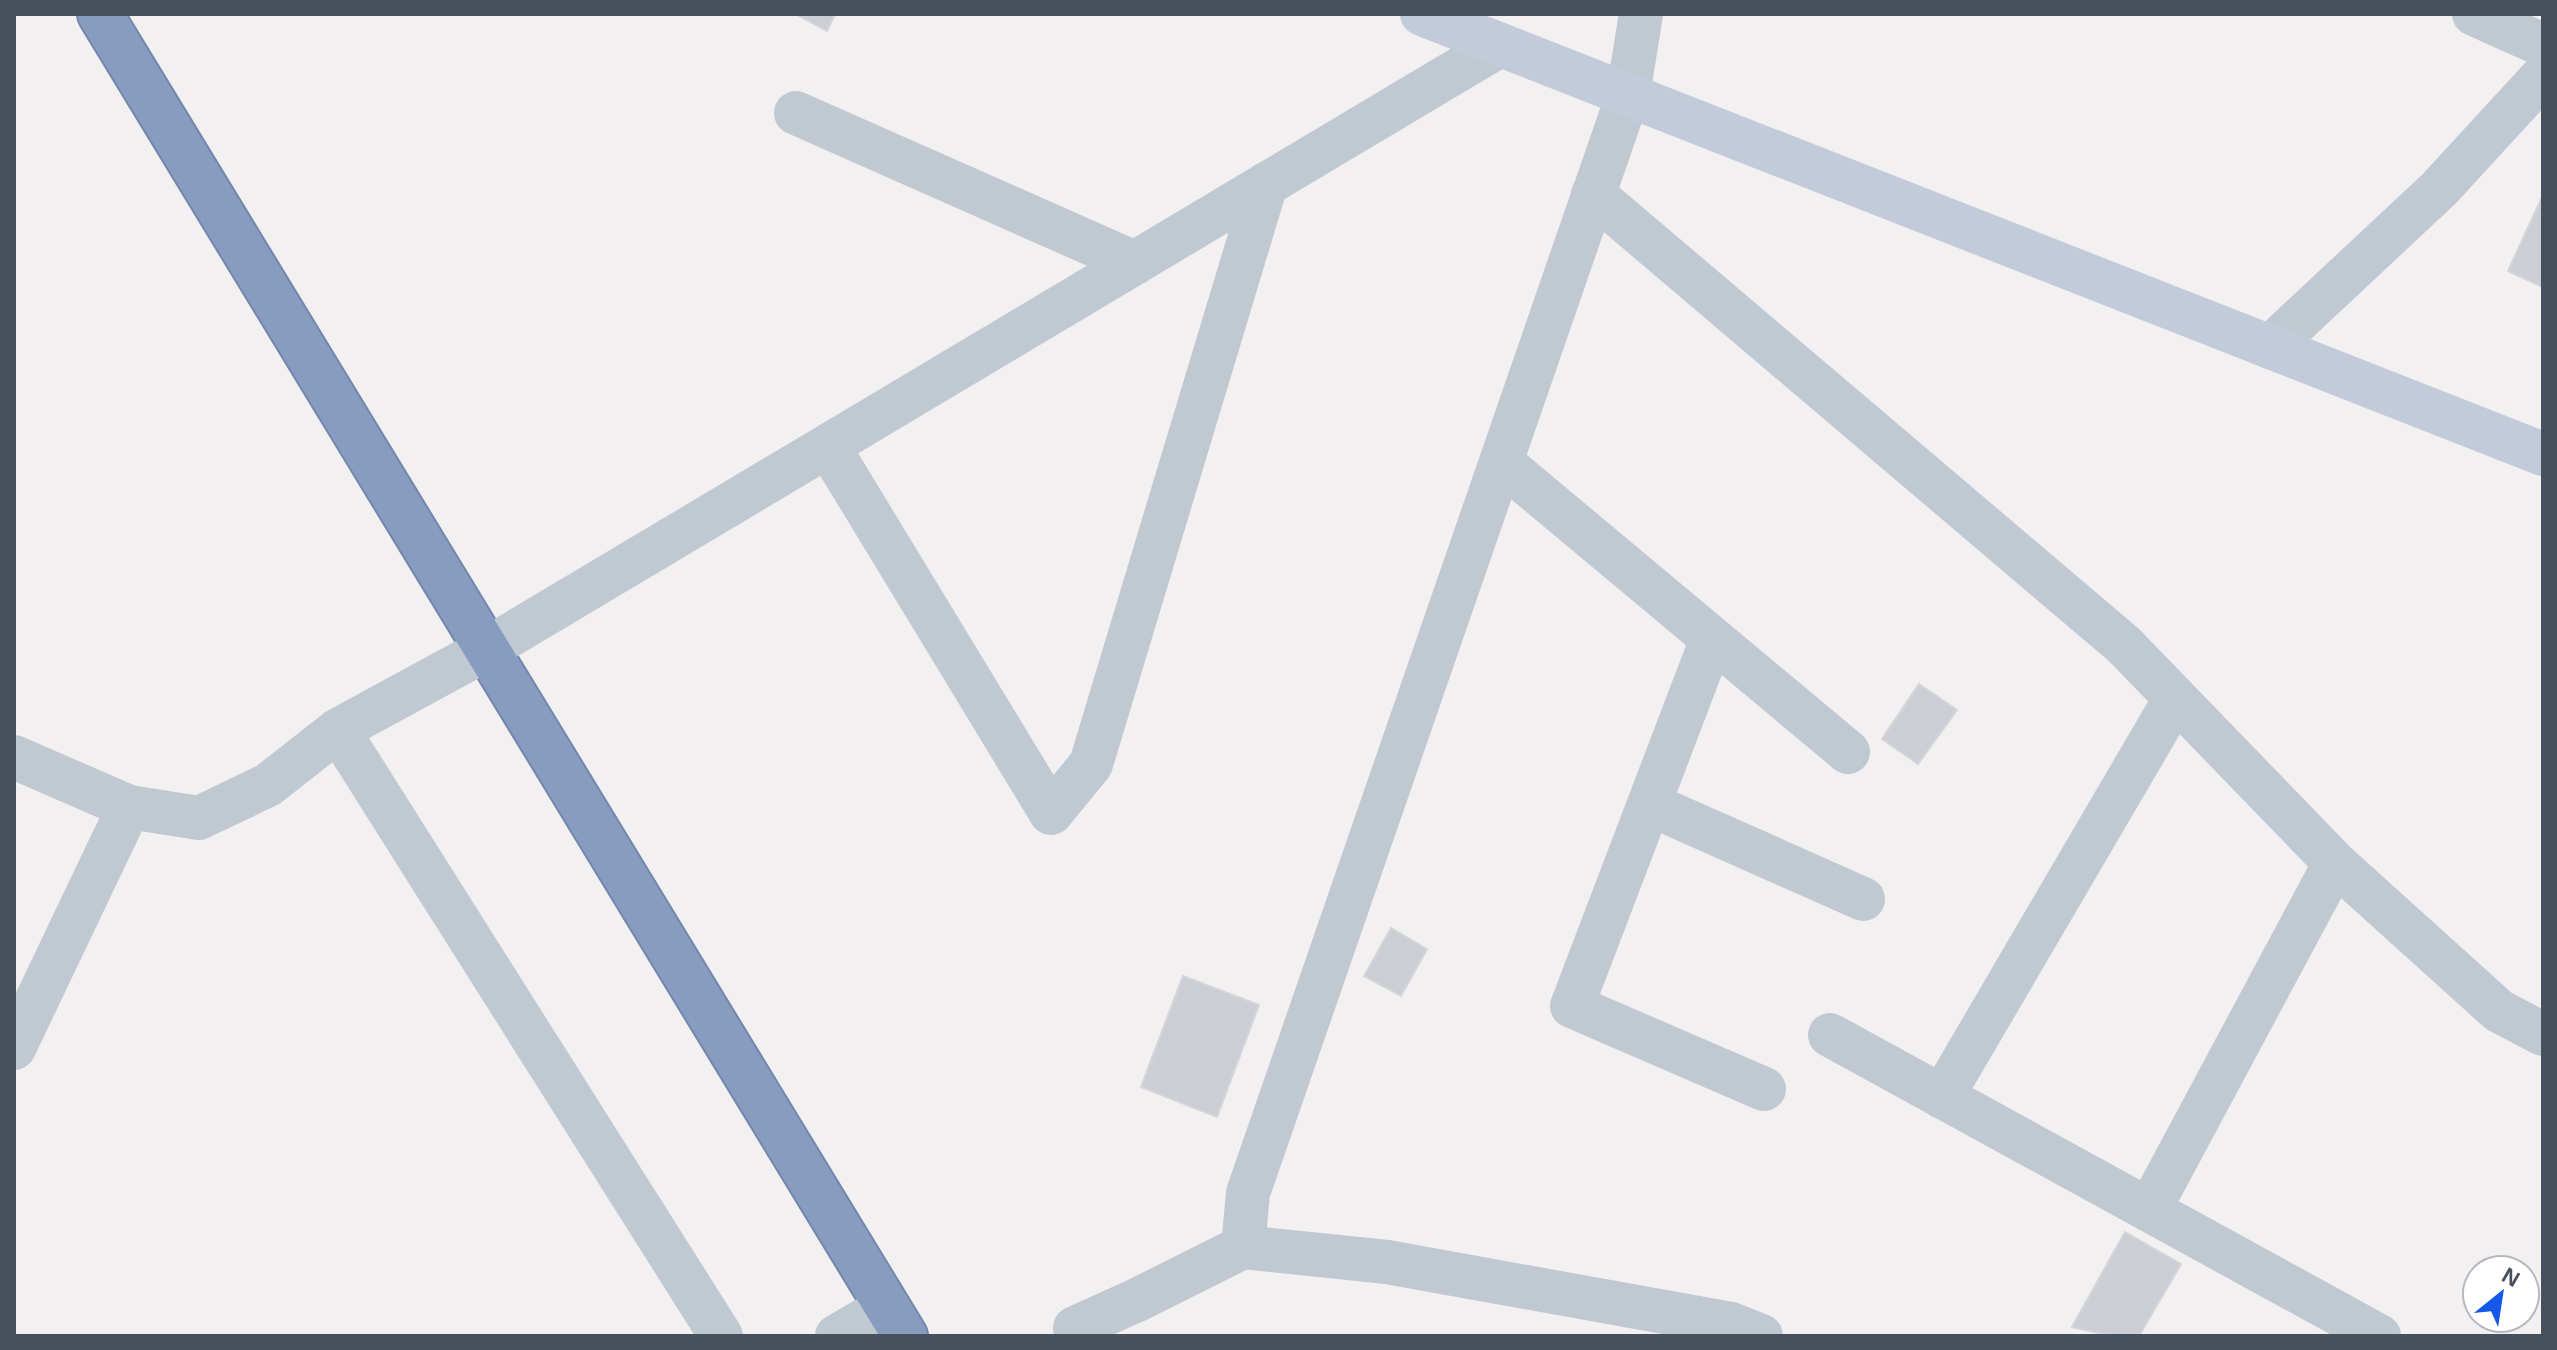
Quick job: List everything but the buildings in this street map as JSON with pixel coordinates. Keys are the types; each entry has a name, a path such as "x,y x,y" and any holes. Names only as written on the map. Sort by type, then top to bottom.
{"highway":[{"path":"100,14 896,1321"}],"main road":[{"path":"1422,14 2543,454"}],"street":[{"path":"1243,1247 1248,1193 1628,95 1641,14"},
{"path":"2474,14 2543,45"},
{"path":"14,757 129,807 199,818 268,785 338,730 487,649 1500,45"},
{"path":"2270,347 2439,189 2543,76"},
{"path":"796,113 1135,263"},
{"path":"828,446 1051,813 1091,764 1266,184"},
{"path":"1593,194 2124,645 2335,863 2499,1011 2543,1034"},
{"path":"1501,462 1848,752"},
{"path":"1712,639 1572,1006 1764,1089"},
{"path":"1942,1097 2175,699"},
{"path":"338,730 721,1336"},
{"path":"1649,804 1863,899"},
{"path":"14,1048 129,807"},
{"path":"2149,1210 2335,863"},
{"path":"1830,1035 2379,1336"},
{"path":"1071,1333 1243,1247 1402,1264 1731,1324 1761,1336"},
{"path":"837,1336 896,1321"}]}
